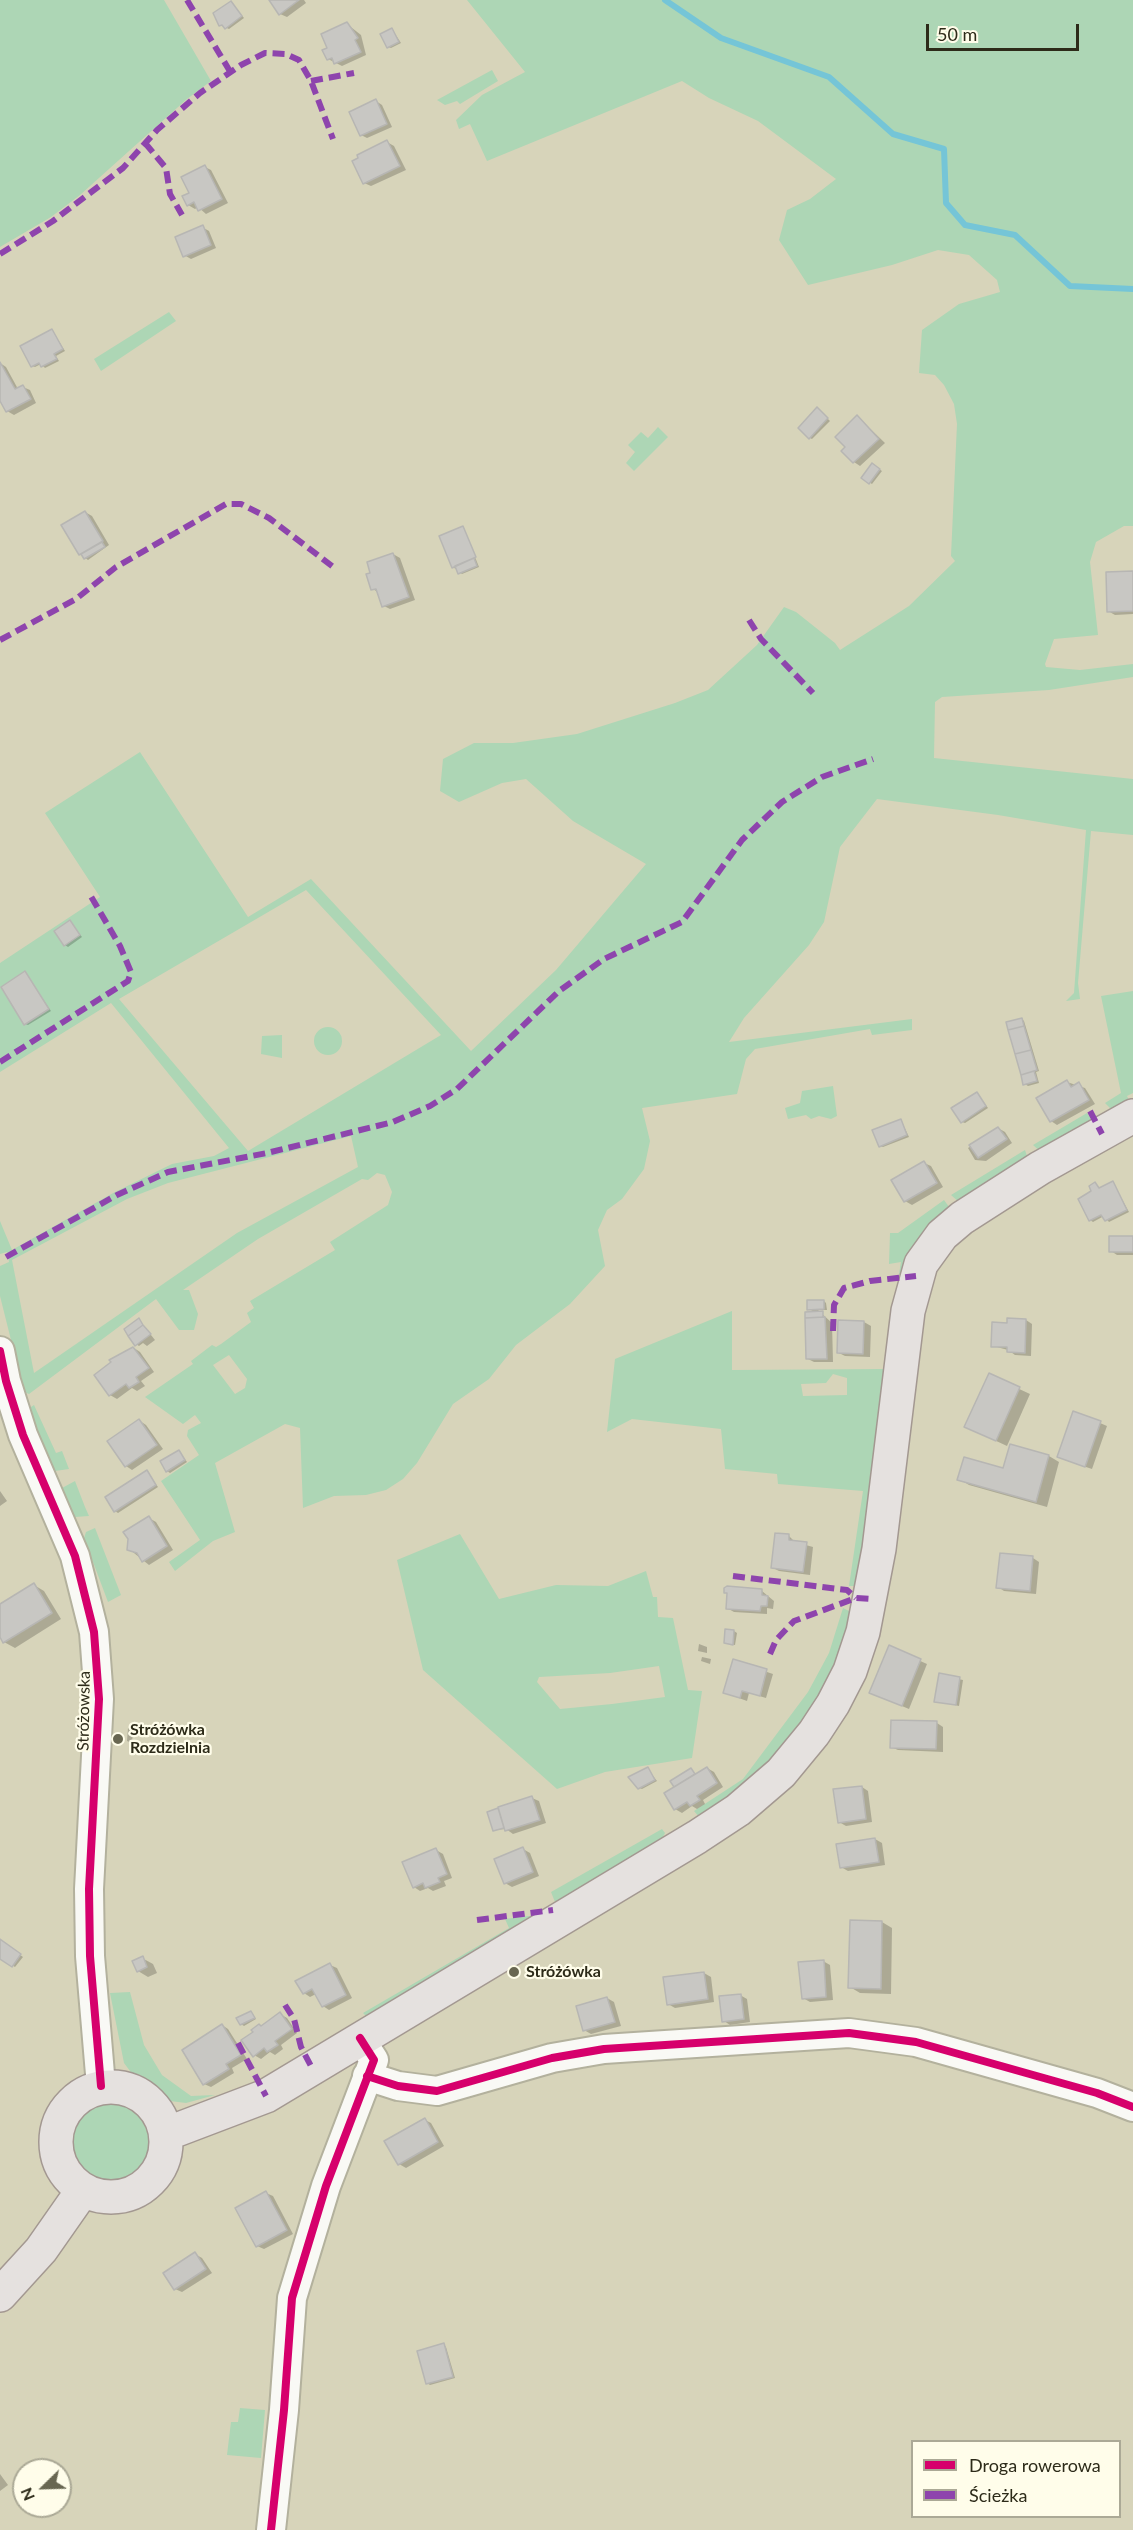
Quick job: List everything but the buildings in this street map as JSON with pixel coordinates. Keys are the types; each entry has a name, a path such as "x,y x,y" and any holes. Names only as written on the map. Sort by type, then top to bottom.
{"main road":[{"path":"166,2134 266,2096 738,1810 780,1773 814,1733 849,1671 871,1599 908,1311 921,1264 942,1235 962,1218 1040,1168 1133,1116"},
{"path":"101,2086 124,2087 144,2097 159,2113 166,2134 165,2154 157,2174 142,2188 123,2196 103,2197 83,2190 66,2175 57,2155 56,2132 64,2111 80,2095 101,2086"},
{"path":"0,2295 41,2250 83,2190"}],"street":[{"name":"Stróżowska","path":"0,1351 20,1427 75,1556 95,1642 99,1699 89,1889 89,1934 101,2086"},
{"path":"368,2076 398,2086 437,2091 552,2058 604,2049 849,2033 916,2042 1097,2093 1133,2107"},
{"path":"271,2530 284,2410 292,2298 326,2186 374,2060 360,2038"}],"green space":[{"path":"0,0 164,0 211,81 187,99 80,195 51,217 0,247"},
{"path":"467,0 1133,0 1133,526 1124,526 1096,542 1090,562 1098,635 1054,639 1045,664 1046,667 1080,670 1133,664 1133,677 1049,690 942,697 935,702 934,758 1133,779 1133,835 1091,831 1078,983 1080,999 1066,1001 1074,993 1086,830 998,815 877,799 840,847 824,922 809,945 744,1018 729,1042 912,1019 912,1030 872,1035 870,1029 755,1049 746,1059 737,1094 642,1108 650,1141 644,1169 622,1199 607,1210 598,1230 605,1266 570,1304 516,1345 489,1379 453,1404 417,1463 403,1479 386,1490 366,1495 334,1496 303,1508 300,1428 285,1424 215,1463 235,1532 213,1541 175,1571 169,1562 200,1540 161,1481 199,1455 187,1436 188,1430 201,1423 195,1415 183,1424 145,1397 193,1364 191,1361 212,1345 216,1347 251,1322 247,1313 254,1308 250,1301 335,1250 330,1242 388,1205 392,1192 385,1175 377,1173 368,1180 362,1179 258,1239 183,1290 189,1290 198,1314 194,1330 179,1330 156,1299 29,1394 24,1392 0,1296 0,1266 9,1262 7,1252 0,1254 0,1221 12,1250 115,1192 172,1164 214,1156 229,1148 111,1003 0,1072 0,963 100,897 45,813 140,752 248,917 311,879 471,1051 556,970 646,864 573,821 526,779 502,783 459,802 440,791 443,759 474,743 513,743 577,734 675,703 708,690 757,645 784,607 796,612 835,643 840,650 909,606 955,561 951,556 957,424 954,404 944,385 935,375 919,373 922,330 959,304 1000,292 997,280 969,255 938,250 892,265 808,285 779,240 787,210 810,199 836,179 758,121 709,98 682,81 487,161 470,124 459,129 456,120 482,95 525,72","holes":["306,890 441,1035 248,1151 119,999","351,1136 358,1167 237,1233 34,1373 12,1260 127,1199 168,1183","229,1355 247,1379 245,1388 235,1394 213,1365"]},
{"path":"492,70 498,81 460,104 457,101 445,105 437,100"},
{"path":"169,312 176,321 101,371 94,359"},
{"path":"658,427 668,437 634,471 626,463 635,452 628,445 641,432 648,438"},
{"path":"1133,991 1133,1093 1127,1096 1131,1105 1115,1113 1105,1103 1121,1093 1101,996"},
{"path":"328,1027 338,1031 342,1041 338,1051 328,1055 318,1051 314,1041 318,1031"},
{"path":"282,1035 282,1058 261,1054 262,1036"},
{"path":"833,1086 837,1116 831,1119 819,1116 811,1119 806,1115 788,1119 785,1108 800,1103 802,1091"},
{"path":"1087,1113 1091,1119 1091,1125 1042,1153 1033,1145"},
{"path":"1025,1150 1029,1162 960,1203 951,1195"},
{"path":"944,1200 952,1211 906,1271 899,1274 901,1262 889,1264 890,1233 898,1233"},
{"path":"898,1282 905,1282 883,1438 856,1586 849,1586 863,1491 778,1484 777,1474 725,1469 721,1429 632,1419 607,1432 615,1359 732,1311 732,1370 884,1369","holes":["833,1374 847,1378 847,1395 803,1396 801,1384 826,1383"]},
{"path":"34,1405 56,1453 62,1451 69,1469 55,1471 28,1409"},
{"path":"75,1481 89,1516 75,1517 62,1488"},
{"path":"95,1528 121,1595 108,1602 84,1538 86,1532"},
{"path":"460,1534 499,1599 556,1585 608,1586 646,1571 653,1597 657,1597 658,1617 673,1618 688,1690 702,1691 692,1758 605,1772 557,1789 423,1670 397,1560","holes":["659,1666 665,1697 560,1709 537,1682 539,1677 610,1673"]},
{"path":"843,1608 853,1613 852,1624 827,1683 811,1713 763,1773 700,1818 694,1811 743,1779 808,1692 829,1653"},
{"path":"662,1829 665,1833 661,1841 557,1904 555,1902 551,1892"},
{"path":"537,1915 367,2017 363,2013 509,1928 505,1919"},
{"path":"130,1992 144,2045 162,2075 191,2096 215,2095 186,2103 170,2101 133,2075 124,2063 110,1993"},
{"path":"104,2104 118,2104 132,2110 143,2121 149,2135 146,2157 138,2169 118,2180 104,2180 90,2174 79,2163 73,2149 73,2135 79,2121 90,2110"},
{"path":"240,2408 265,2410 261,2458 227,2455 231,2422 238,2422"}],"waterway":[{"path":"665,0 721,38 829,77 893,134 944,149 946,203 965,225 1015,235 1070,286 1133,289"}],"marked path":[{"path":"187,0 231,73"},
{"path":"0,254 53,221 123,168 157,130 200,93 241,65 265,53 286,54 299,60 311,81 333,139"},
{"path":"311,81 354,73"},
{"path":"145,143 166,168 170,194 182,215"},
{"path":"0,640 76,599 116,567 226,504 241,504 269,518 336,569"},
{"path":"749,620 761,639 813,693"},
{"path":"6,1257 117,1195 168,1172 267,1153 393,1122 430,1106 457,1089 559,991 604,959 682,922 742,840 782,802 822,777 873,759"},
{"path":"0,1062 128,981 131,972 120,946 89,893"},
{"path":"1090,1111 1102,1134"},
{"path":"833,1331 834,1305 844,1288 870,1281 916,1276"},
{"path":"733,1576 847,1590 856,1598"},
{"path":"770,1654 776,1640 794,1621 856,1598 871,1599"},
{"path":"477,1920 553,1910"},
{"path":"285,2005 294,2019 301,2047 312,2068"},
{"path":"238,2043 266,2096"}],"cycle path":[{"path":"0,1351 6,1381 23,1435 75,1556 94,1632 99,1699 89,1889 90,1956 101,2086"},
{"path":"367,2076 398,2086 437,2091 552,2058 604,2049 849,2033 916,2042 1097,2093 1133,2107"},
{"path":"271,2530 284,2410 292,2298 326,2186 374,2060 360,2038"}],"place":[{"name":"Stróżówka Rozdzielnia","path":"118,1739"},
{"name":"Stróżówka","path":"514,1972"}]}
